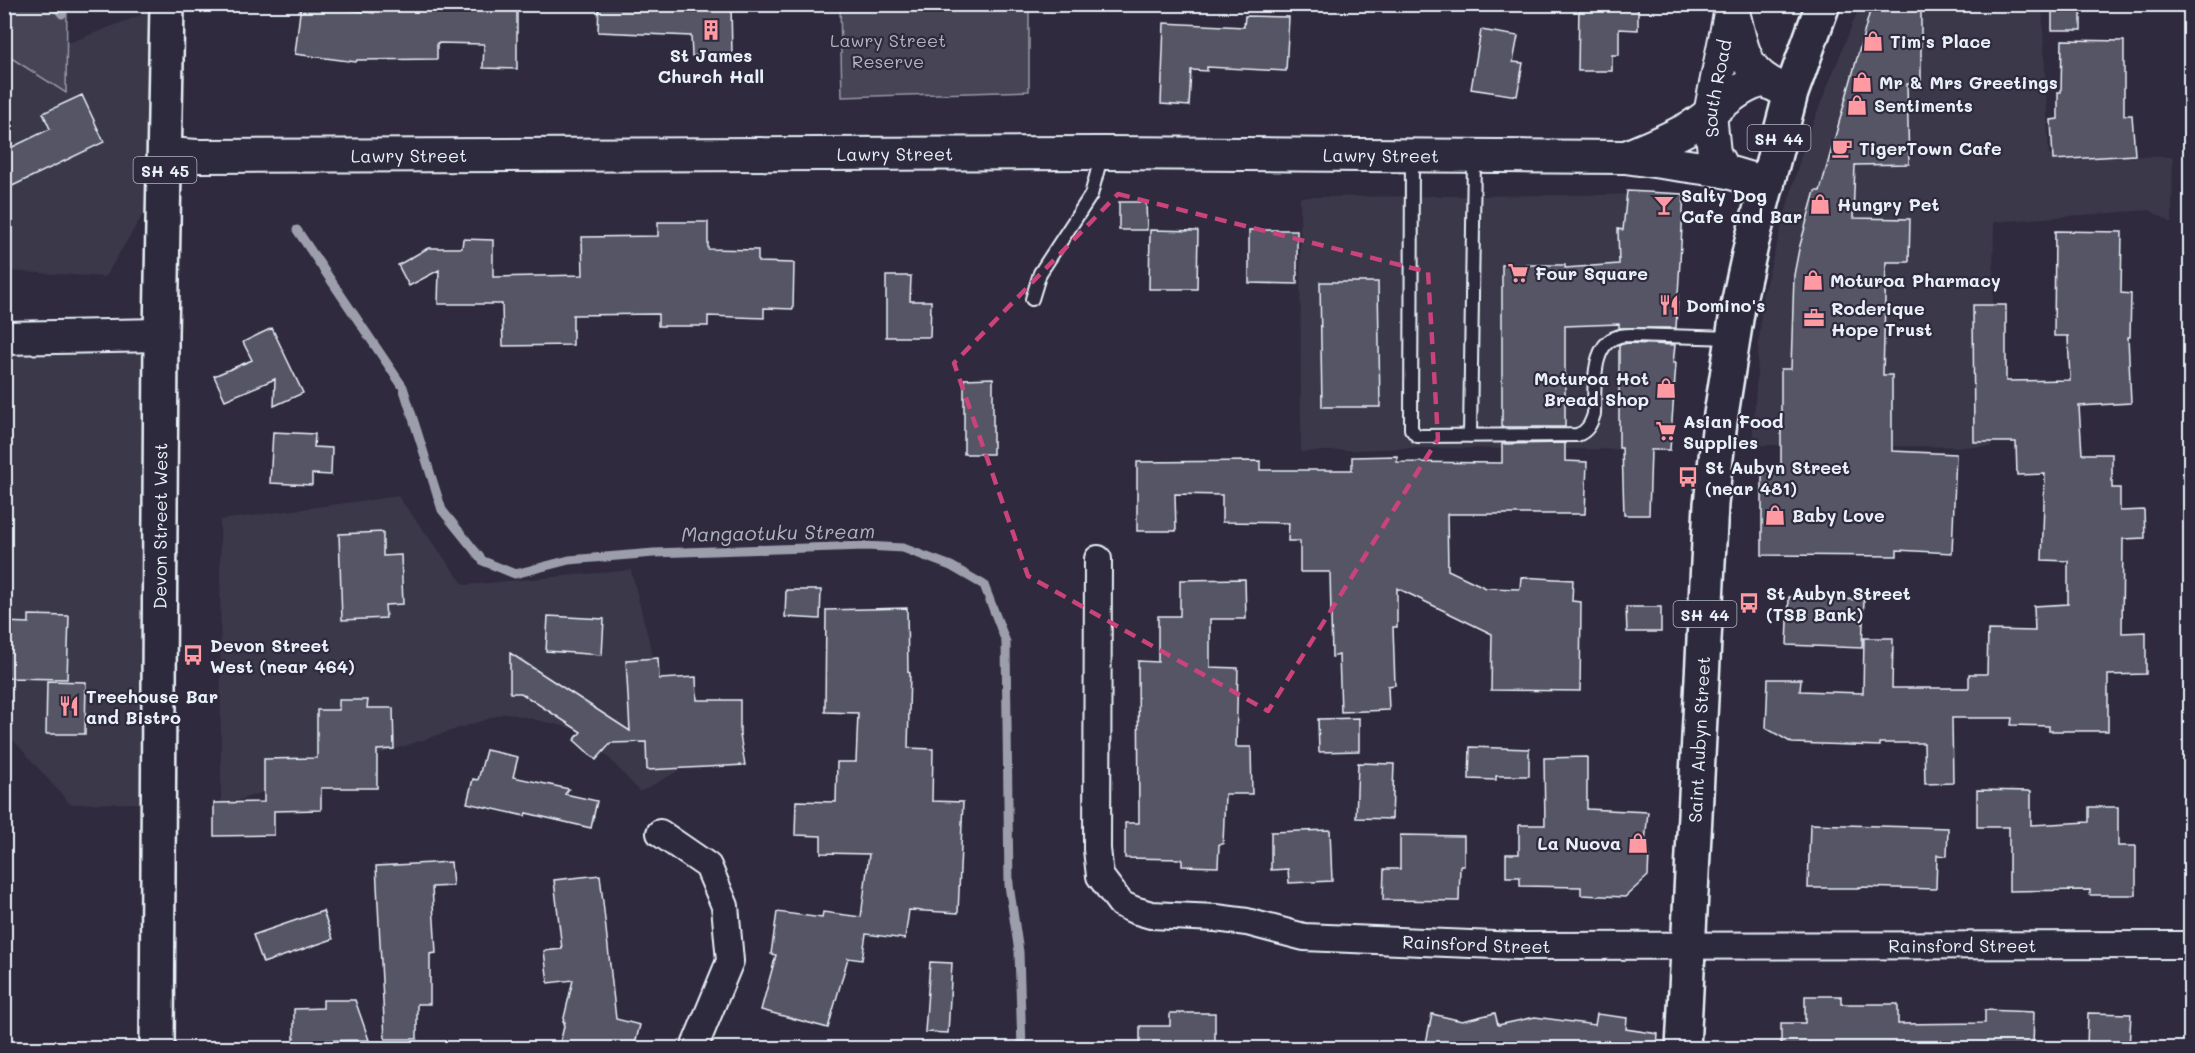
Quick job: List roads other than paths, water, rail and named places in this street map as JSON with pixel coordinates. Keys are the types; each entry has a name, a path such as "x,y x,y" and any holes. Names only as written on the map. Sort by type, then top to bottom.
{"main road":[{"name":"Devon Street West","path":"157,1048 161,334 167,4"},
{"name":"SH 44","path":"1768,184 1778,87 1823,4"},
{"name":"Saint Aubyn Street","path":"1683,1048 1711,504 1720,421 1743,280 1768,184"}],"street":[{"name":"South Road","path":"1732,5 1750,66 1778,87"},
{"name":"South Road","path":"1724,171 1714,153 1710,114 1732,5"},
{"name":"Lawry Street","path":"1625,157 1658,144 1693,125 1751,83 1778,87"},
{"name":"Lawry Street","path":"165,154 222,156 1103,153 1625,157 1724,171 1768,184"},
{"path":"4,338 161,334"},
{"name":"Rainsford Street","path":"1098,559 1097,849 1100,876 1120,903 1151,915 1247,922 1304,937 1518,946 2190,945"},
{"path":"660,833 708,866 725,906 730,961 694,1048"}],"lane":[{"path":"1032,298 1040,273 1091,195 1103,153"},
{"path":"1412,155 1410,429 1413,434 1421,437 1583,434 1588,429 1594,414 1595,372 1599,354 1617,336 1734,338"},
{"path":"1470,436 1474,156"}],"waterway":[{"name":"Mangaotuku Stream","path":"54,4 62,14"},
{"name":"Mangaotuku Stream","path":"297,230 403,387 442,510 483,561 515,574 569,560 654,553 865,546 903,548 951,566 984,585 1006,642 1009,885 1019,952 1022,1048"}],"place":[{"name":"St James Church Hall","path":"711,30"},
{"name":"Tim's Place","path":"1873,41"},
{"name":"Mr & Mrs Greetings","path":"1862,82"},
{"name":"Sentiments","path":"1857,105"},
{"name":"TigerTown Cafe","path":"1842,148"},
{"name":"Hungry Pet","path":"1820,204"},
{"name":"Salty Dog Cafe and Bar","path":"1664,205"},
{"name":"Four Square","path":"1518,273"},
{"name":"Moturoa Pharmacy","path":"1813,280"},
{"name":"Domino's","path":"1669,305"},
{"name":"Roderique Hope Trust","path":"1814,318"},
{"name":"Moturoa Hot Bread Shop","path":"1666,388"},
{"name":"Asian Food Supplies","path":"1666,431"},
{"name":"St Aubyn Street (near 481)","path":"1688,477"},
{"name":"Baby Love","path":"1775,515"},
{"name":"St Aubyn Street (TSB Bank)","path":"1749,603"},
{"name":"Devon Street West (near 464)","path":"193,655"},
{"name":"Treehouse Bar and Bistro","path":"69,706"},
{"name":"La Nuova","path":"1638,843"}],"park label":[{"name":"Lawry Street Reserve","path":"888,50"}]}
